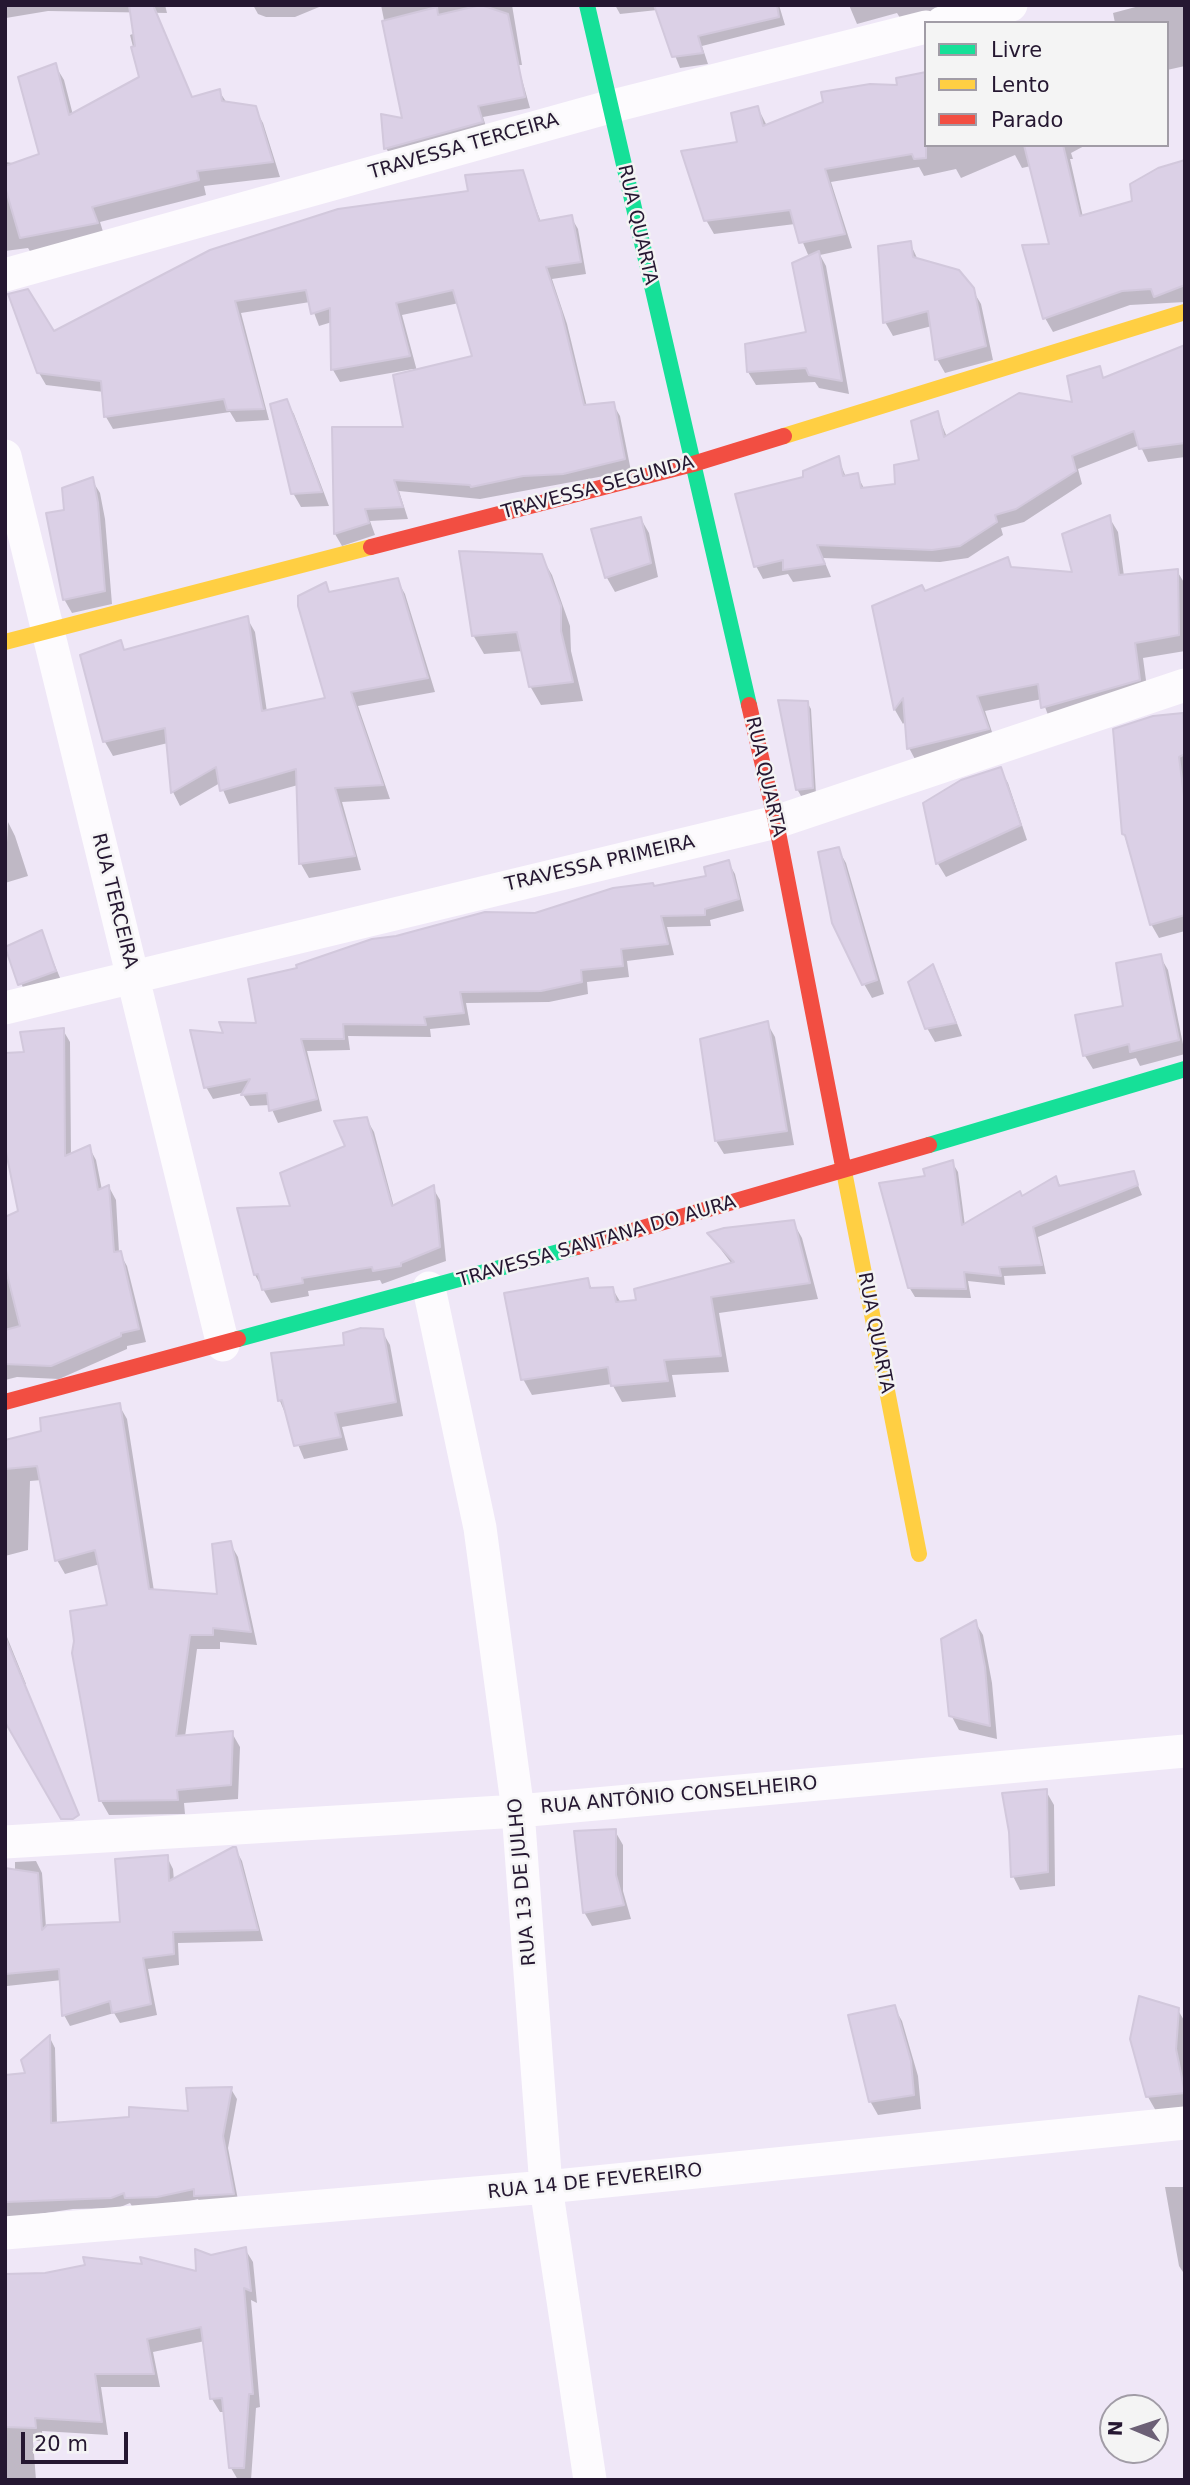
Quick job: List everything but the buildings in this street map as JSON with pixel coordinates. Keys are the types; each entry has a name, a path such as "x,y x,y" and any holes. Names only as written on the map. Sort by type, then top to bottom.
{"street":[{"name":"RUA QUARTA","path":"587,5 776,822 919,1554"},
{"path":"950,21 1011,5"},
{"name":"TRAVESSA TERCEIRA","path":"5,275 609,107 924,28"},
{"name":"TRAVESSA SEGUNDA","path":"5,642 693,464 1185,312"},
{"name":"RUA TERCEIRA","path":"5,456 223,1345"},
{"name":"TRAVESSA PRIMEIRA","path":"5,1008 776,822 1185,685"},
{"name":"TRAVESSA SANTANA DO AURA","path":"5,1402 429,1289 843,1172 1185,1069"},
{"name":"RUA 13 DE JULHO","path":"429,1289 480,1528 519,1811 546,2187 590,2480"},
{"name":"RUA ANTÔNIO CONSELHEIRO","path":"5,1842 519,1811 1185,1751"},
{"name":"RUA 14 DE FEVEREIRO","path":"5,2233 546,2187 1185,2123"}],"traffic: fast":[{"path":"587,5 749,705"},
{"path":"929,1145 1185,1069"},
{"path":"238,1339 577,1247"}],"traffic: slow":[{"path":"784,436 1185,312"},
{"path":"5,642 371,547"},
{"path":"842,1161 919,1554"}],"traffic: jam":[{"path":"371,547 693,464 784,436"},
{"path":"749,705 776,822 842,1161"},
{"path":"577,1247 929,1145"},
{"path":"5,1402 238,1339"}]}
